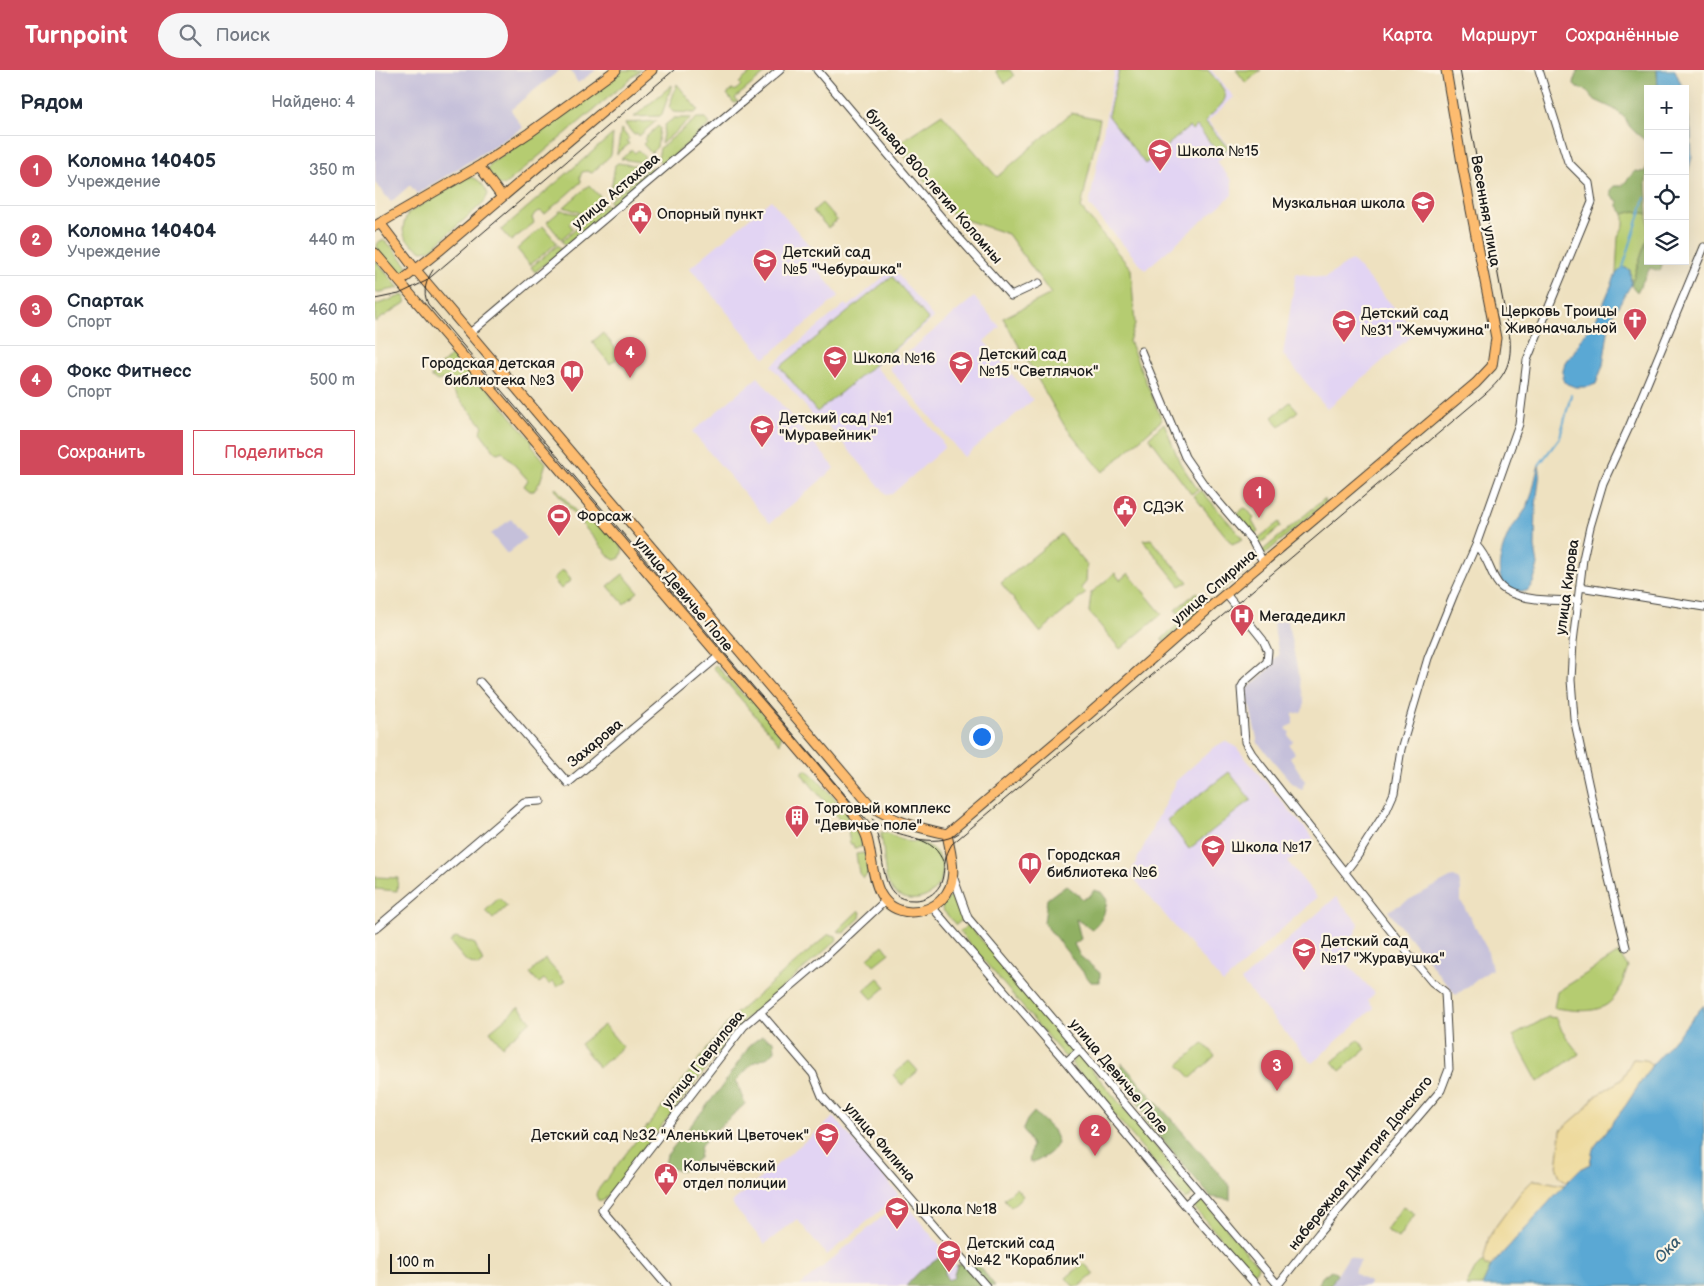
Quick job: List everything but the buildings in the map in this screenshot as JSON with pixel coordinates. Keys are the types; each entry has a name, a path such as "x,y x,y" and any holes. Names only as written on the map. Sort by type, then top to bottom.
{"main road":[{"path":"377,224 479,166 537,128 616,70"},
{"path":"399,282 652,70"},
{"name":"Весенняя улица","path":"1446,70 1496,338 1494,358"},
{"path":"479,166 502,197"},
{"name":"улица Девичье Поле","path":"377,224 871,806 908,825 947,834 953,862 953,876 942,900 932,906"},
{"name":"улица Девичье Поле","path":"375,253 854,814 866,835 875,880 885,901"},
{"path":"399,282 423,277"},
{"name":"улица Спирина","path":"947,834 1089,714 1263,562 1476,383 1492,366 1494,358"},
{"path":"885,901 891,906 909,912 919,912 932,906"}],"street":[{"name":"улица Астахова","path":"469,333 780,70"},
{"name":"бульвар 800-летия Коломны","path":"817,70 952,230 1011,296 1039,283"},
{"path":"1226,594 1263,640 1268,651 1267,662 1245,681 1241,688 1245,742 1252,754 1345,872 1370,836 1394,793 1401,749 1428,658 1476,545 1519,424 1527,360 1592,202 1589,183 1567,162 1539,70"},
{"name":"улица Кирова","path":"1626,947 1574,718 1571,680 1573,642 1583,559 1589,527 1603,483 1629,427 1704,247"},
{"path":"1141,351 1185,457 1205,486 1252,541 1263,562"},
{"path":"1476,545 1485,555 1498,585 1509,593 1534,599 1579,600"},
{"path":"1580,587 1704,607"},
{"name":"Захарова","path":"480,682 568,783 719,656"},
{"path":"375,929 524,802 541,801"},
{"name":"набережная Дмитрия Донского","path":"1277,1286 1319,1233 1441,1090 1449,1069 1445,992 1432,982 1407,953 1345,872"},
{"name":"улица Девичье Поле","path":"953,876 968,918 1277,1286"},
{"name":"улица Гаврилова","path":"667,1286 602,1210 744,1026 823,959 885,901"},
{"name":"улица Девичье Поле","path":"932,906 1066,1062 1185,1205 1257,1286"},
{"name":"улица Филина","path":"760,1012 813,1074 822,1096 986,1286"},
{"path":"1066,1062 1080,1050"},
{"path":"1185,1205 1199,1192"}],"shaded area":[{"path":"375,70 560,70 511,110 523,128 417,194 410,185 391,202 375,183"},
{"path":"570,70 596,70 578,83"},
{"name":"Школа №15","path":"1115,70 1211,70 1234,97 1208,121 1231,149 1217,162 1232,181 1232,195 1145,270 1089,205"},
{"name":"Детский сад №5 \"Чебурашка\"","path":"771,200 819,257 812,263 839,296 765,358 690,268"},
{"name":"Детский сад №31 \"Жемчужина\"","path":"1352,260 1416,332 1327,409 1283,354 1296,273 1325,278"},
{"name":"Школа №16","path":"893,269 934,318 875,367 909,401 942,441 944,448 892,494 887,495 822,418 818,421 771,366 845,304 848,307"},
{"name":"Детский сад №15 \"Светлячок\"","path":"974,297 1000,327 984,341 1033,400 964,457 889,368"},
{"name":"Детский сад №1 \"Муравейник\"","path":"758,377 835,468 770,523 692,432"},
{"path":"511,519 526,538 507,554 491,534"},
{"path":"1287,620 1304,707 1301,712 1293,714 1293,724 1286,728 1290,733 1288,735 1293,741 1289,745 1295,753 1290,757 1305,781 1302,790 1291,782 1258,743 1246,690 1268,670 1271,662 1279,655 1273,623"},
{"name":"Школа №17","path":"1225,741 1235,746 1314,839 1288,862 1317,897 1223,983 1130,874 1176,781 1213,748"},
{"path":"1454,877 1459,880 1461,901 1487,949 1492,969 1456,995 1388,911"},
{"name":"Детский сад №17 \"Журавушка\"","path":"1336,897 1359,924 1344,961 1375,993 1368,1000 1374,1008 1312,1063 1241,981"},
{"name":"Детский сад №32 \"Аленький Цветочек\"","path":"834,1117 899,1195 827,1255 797,1219 765,1244 731,1203"},
{"name":"Школа №18","path":"902,1200 974,1286 800,1286"},
{"path":"1349,1256 1361,1261 1354,1272 1370,1283 1368,1286 1330,1286"}],"green space":[{"path":"622,70 641,70 507,183 498,185 487,170 491,163 539,131"},
{"path":"754,70 768,71 735,98 738,102 734,103 727,94 733,89 735,91 741,85 739,83"},
{"path":"997,70 1010,70 1014,76 1005,83"},
{"path":"1119,70 1208,70 1222,87 1225,97 1220,107 1205,121 1228,148 1220,155 1197,126 1192,130 1189,127 1145,164 1108,115"},
{"path":"1236,70 1261,70 1246,83"},
{"path":"1578,70 1657,70 1658,85 1644,85 1644,140 1629,126 1625,118 1614,109 1595,100 1586,90 1577,88 1574,85"},
{"path":"677,84 698,110 695,113 673,112 669,107"},
{"path":"672,85 660,116 634,117"},
{"path":"1071,113 1100,119 1081,208 1131,269 1135,325 1129,341 1162,420 1103,472 1064,425 1003,318 1051,294 1008,234 954,216 895,145 942,114 997,177"},
{"path":"674,118 692,118 661,144 665,125"},
{"path":"697,118 705,118 710,124 663,165 658,159 660,148"},
{"path":"656,121 639,136 637,133 634,135 625,124 626,123"},
{"path":"658,126 660,128 657,147 651,153 643,144 646,141 644,139"},
{"path":"621,129 629,139 627,141 629,144 617,154"},
{"path":"613,134 611,155 592,173 582,172 581,182 545,214 540,211 535,213 532,218 534,223 511,241 501,230"},
{"path":"632,150 635,153 638,150 645,157 640,162 621,159"},
{"path":"618,163 647,167 610,197 615,165"},
{"path":"650,167 654,172 613,206 609,201"},
{"path":"1635,171 1644,172 1644,213 1635,211 1624,214 1618,206 1618,201 1611,196 1611,189 1614,186 1622,186"},
{"path":"468,177 478,180 485,188 488,194 484,202 430,250 422,251 407,240 404,236 403,226 408,213"},
{"path":"589,185 605,202 589,216 564,207"},
{"path":"822,203 837,220 828,228 813,211"},
{"path":"606,204 610,209 566,246 562,241"},
{"path":"561,210 585,216 586,218 580,223 575,217 569,223 573,229 561,239 547,222"},
{"path":"1635,211 1644,213 1644,248 1631,285 1630,270 1623,267 1616,274 1618,237 1624,225 1624,214"},
{"path":"543,226 557,243 530,265 517,249"},
{"path":"383,240 391,246 408,266 405,274 399,275 378,252 377,244"},
{"path":"558,245 562,250 535,272 531,267"},
{"path":"1644,248 1644,265 1662,265 1660,271 1650,268 1637,292 1631,285"},
{"path":"375,260 399,288 375,293"},
{"path":"892,276 929,320 817,412 780,367"},
{"path":"404,295 405,303 375,322 375,305"},
{"path":"603,333 621,355 610,364 592,342"},
{"path":"454,353 461,357 532,441 532,446 546,463 540,482 534,491 530,491 524,486 528,480 502,451 495,452 480,432 483,426 442,379 438,381 432,378 432,373"},
{"path":"1290,402 1298,411 1280,426 1272,417"},
{"path":"1164,423 1180,463 1198,490 1191,494 1149,437"},
{"path":"555,487 577,513 575,515 555,490"},
{"path":"1201,490 1243,539 1232,544 1194,496"},
{"path":"1324,499 1325,503 1262,555 1262,551"},
{"path":"1244,508 1254,518 1252,521 1258,532 1251,537 1236,515"},
{"path":"590,516 599,519 623,549 620,558 615,560 611,558 582,524"},
{"path":"1279,522 1280,527 1261,543 1256,542 1256,540"},
{"path":"1061,534 1087,565 1086,582 1081,588 1086,593 1040,632 1001,583"},
{"path":"1151,539 1188,582 1180,586 1143,540"},
{"path":"1251,563 1251,566 1219,592 1217,590"},
{"path":"561,571 564,571 571,580 561,589 553,579"},
{"path":"1115,573 1120,580 1128,573 1162,614 1120,649 1089,612 1091,593"},
{"path":"623,574 638,592 624,604 608,586"},
{"path":"1197,592 1200,597 1180,614 1175,610"},
{"path":"1195,609 1200,611 1165,641 1162,641 1162,639"},
{"path":"716,665 744,696 751,698 781,735 780,744 713,667"},
{"path":"806,770 824,787 855,824 860,835 862,847 854,848 853,844 850,844 848,830 801,773"},
{"path":"1229,772 1251,800 1189,849 1167,820"},
{"path":"881,832 907,841 920,842 934,851 941,860 943,871 940,882 934,891 924,897 913,899 900,896 894,891 889,885 886,874"},
{"path":"863,853 866,856 868,874 863,878 859,873 856,854"},
{"path":"375,877 398,878 397,891 375,889"},
{"path":"1066,885 1083,899 1090,896 1094,890 1101,892 1107,900 1103,916 1092,930 1076,919 1081,939 1074,944 1080,956 1100,973 1100,982 1091,982 1044,923 1047,899"},
{"path":"955,892 964,918 956,925 942,909 942,905"},
{"path":"499,898 507,906 493,919 485,911"},
{"path":"859,910 861,912 860,918 844,933 837,931"},
{"path":"968,924 1072,1047 1074,1053 1067,1057 1064,1056 960,932"},
{"path":"829,934 836,936 837,940 742,1022 605,1199 603,1201 598,1200 597,1191 732,1017"},
{"path":"456,937 475,944 483,962 478,966 466,961 450,942"},
{"path":"883,945 889,953 874,965 868,958"},
{"path":"1619,953 1628,967 1618,992 1613,999 1601,1008 1593,1010 1577,1011 1554,1008 1557,992"},
{"path":"545,959 565,981 557,987 553,982 550,985 544,979 539,983 530,973"},
{"path":"878,978 886,987 872,999 864,990"},
{"path":"519,1007 531,1021 502,1046 490,1031"},
{"path":"1548,1017 1557,1018 1562,1031 1579,1054 1538,1082 1513,1036"},
{"path":"604,1025 623,1047 599,1067 580,1044"},
{"path":"762,1036 774,1041 775,1051 768,1057 753,1063 736,1081 745,1104 701,1145 699,1158 683,1171 669,1168 665,1164 667,1155 720,1089 751,1044"},
{"path":"1358,1040 1366,1049 1340,1071 1332,1062"},
{"path":"1203,1043 1215,1056 1191,1078 1179,1065"},
{"path":"1077,1056 1082,1058 1194,1193 1186,1200 1072,1064 1072,1061"},
{"path":"909,1061 918,1071 902,1085 893,1075"},
{"path":"1122,1063 1230,1186 1230,1200 1211,1197 1143,1119 1145,1115 1121,1074"},
{"path":"1034,1112 1053,1130 1058,1142 1051,1152 1033,1163 1029,1161 1032,1145 1023,1129 1027,1120"},
{"path":"1016,1188 1023,1196 1011,1207 1004,1199"},
{"path":"1201,1198 1258,1266 1256,1271 1249,1271 1193,1206 1193,1202"},
{"path":"1403,1206 1415,1214 1398,1238 1386,1230"},
{"path":"939,1258 945,1260 945,1275 948,1280 953,1278 957,1265 971,1261 981,1268 995,1286 906,1286 919,1272"},
{"path":"1483,1261 1485,1266 1491,1266 1482,1286 1466,1286 1475,1269"},
{"path":"1084,1263 1094,1274 1080,1286 1073,1286 1066,1278"},
{"path":"1331,1270 1337,1274 1330,1286 1318,1286 1322,1277"}],"sand":[{"path":"1633,1059 1646,1060 1652,1065 1626,1105 1593,1149 1590,1164 1580,1169 1567,1182 1560,1177 1557,1169 1561,1130 1584,1110 1594,1097 1621,1080"},
{"path":"1533,1180 1565,1185 1491,1266 1485,1266 1483,1261 1489,1237 1521,1192"}],"water":[{"path":"1657,70 1675,70 1681,85 1658,85"},
{"path":"1689,119 1691,131 1692,157 1689,169"},
{"path":"1623,267 1630,270 1631,285 1610,319 1603,365 1596,384 1587,387 1576,387 1567,384 1563,380 1565,362 1575,351 1600,312 1616,274"},
{"path":"1539,465 1535,547 1538,565 1533,583 1527,591 1515,590 1507,586 1502,580 1499,572 1501,554 1510,531 1529,501"},
{"name":"Ока","path":"1704,1005 1704,1286 1482,1286 1491,1266 1567,1182 1580,1169 1590,1164 1593,1149 1626,1105 1652,1065"}],"waterway":[{"path":"1623,267 1644,201"},
{"path":"1539,465 1560,437 1571,395"}],"tram line":[{"path":"375,299 399,294 426,281 674,70"},
{"path":"433,270 426,286 425,295 428,304 875,830 879,840 888,885 894,893 903,899 919,900 933,894 940,885 946,857 952,844 1485,394 1502,376 1510,356 1510,339 1460,70"},
{"path":"872,819 896,833 919,839 933,847 944,863"},
{"path":"916,839 944,839 959,833"}],"place":[{"name":"Школа №15","path":"1160,172"},
{"name":"Музкальная школа","path":"1423,224"},
{"name":"Опорный пункт","path":"640,235"},
{"name":"Детский сад №5 \"Чебурашка\"","path":"765,282"},
{"name":"Церковь Троицы Живоначальной","path":"1635,341"},
{"name":"Детский сад №31 \"Жемчужина\"","path":"1344,343"},
{"name":"Фокс Фитнесс","path":"630,378"},
{"name":"Школа №16","path":"835,379"},
{"name":"Детский сад №15 \"Светлячок\"","path":"961,384"},
{"name":"Городская детская библиотека №3","path":"572,393"},
{"name":"Детский сад №1 \"Муравейник\"","path":"762,448"},
{"name":"Коломна 140405","path":"1259,518"},
{"name":"СДЭК","path":"1125,528"},
{"name":"Форсаж","path":"559,537"},
{"name":"Мегадедикл","path":"1242,637"},
{"name":"Торговый комплекс \"Девичье поле\"","path":"797,838"},
{"name":"Школа №17","path":"1213,868"},
{"name":"Городская библиотека №6","path":"1030,885"},
{"name":"Детский сад №17 \"Журавушка\"","path":"1304,971"},
{"name":"Спартак","path":"1277,1091"},
{"name":"Детский сад №32 \"Аленький Цветочек\"","path":"827,1156"},
{"name":"Коломна 140404","path":"1095,1156"},
{"name":"Колычёвский отдел полиции","path":"666,1196"},
{"name":"Школа №18","path":"897,1230"},
{"name":"Детский сад №42 \"Кораблик\"","path":"949,1273"}]}
